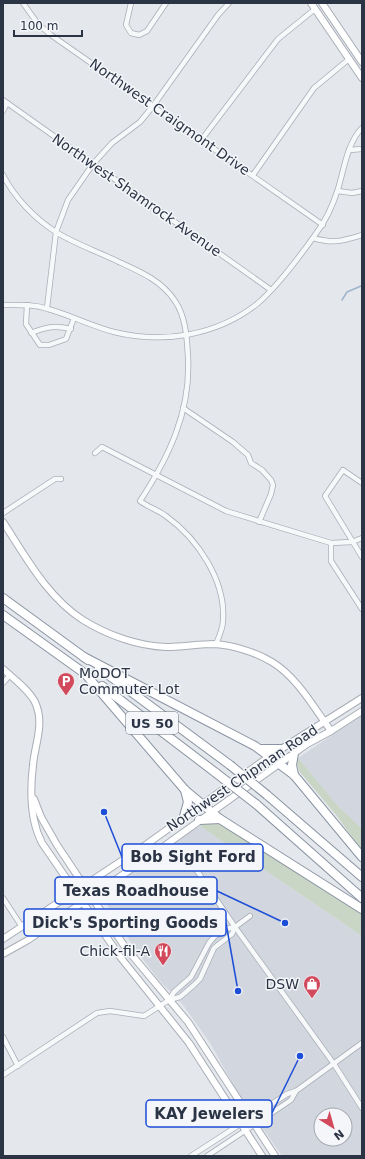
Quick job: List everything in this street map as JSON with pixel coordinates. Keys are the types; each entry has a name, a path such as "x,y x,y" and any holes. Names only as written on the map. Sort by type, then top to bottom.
{"highway":[{"name":"US 50","path":"3,598 230,765 362,877"},
{"name":"US 50","path":"3,615 87,676 256,804 362,898"},
{"path":"84,657 270,756 294,775 362,857"},
{"path":"87,676 185,790 201,804 220,819 362,909"},
{"path":"259,749 281,749"},
{"path":"294,753 292,765 294,775"},
{"path":"184,816 188,802 185,790"},
{"path":"199,820 220,819"}],"street":[{"name":"Northwest Craigmont Drive","path":"23,3 38,24 51,34 323,224"},
{"path":"131,3 126,25 131,33 139,35 147,31 166,3"},
{"path":"47,308 56,232 68,200 93,164 112,143 140,122 218,15 229,3"},
{"path":"311,3 362,78"},
{"path":"322,3 362,62"},
{"path":"202,139 278,39 315,9"},
{"path":"253,175 314,88 349,59"},
{"path":"3,111 5,101"},
{"name":"Northwest Shamrock Avenue","path":"5,101 271,290"},
{"path":"3,305 27,305 47,308 113,331 143,337 186,336 214,328 235,318 258,303 271,290 323,224 338,191 349,150 361,131"},
{"path":"349,150 362,149"},
{"path":"3,175 18,198 56,232 144,273 164,286 176,302 180,311 186,336 188,376 184,408 178,430 157,475 140,501 166,516 178,526 201,551 213,572 220,586 223,621 216,644"},
{"path":"338,191 352,193 362,191"},
{"path":"313,238 327,242 338,242 362,235"},
{"path":"27,305 26,324 40,345 45,346 62,342 66,339 74,318"},
{"path":"32,333 48,326 71,329"},
{"path":"184,408 233,442 248,455 251,463 262,470 271,480 273,485 271,494 259,522"},
{"path":"95,453 102,447 226,511 259,522 331,543 352,542 362,538"},
{"path":"362,483 343,470 325,496 362,557"},
{"path":"3,513 55,479 61,479"},
{"path":"3,522 43,583 70,611 84,621 118,637 146,645 166,647 216,644 243,650 272,662 286,673 298,686 331,731"},
{"path":"331,543 331,561 362,609"},
{"path":"3,669 22,686 34,701 40,720 40,734 33,765 32,791 34,822 37,833 82,903 121,958 190,1043 240,1124 262,1156"},
{"path":"3,683 10,675"},
{"name":"Northwest Chipman Road","path":"3,939 147,844 184,816 270,756 362,698"},
{"name":"Northwest Chipman Road","path":"3,954 82,903 294,753 362,711"},
{"path":"32,791 41,817 48,830 85,884 125,947 188,1022 275,1156"},
{"path":"163,847 175,850 189,859 235,927 334,1064 362,1108"},
{"path":"3,898 22,927"},
{"path":"169,1000 174,992 191,977 209,943 225,929 235,927 250,916"},
{"path":"3,1075 97,1013 110,1011 144,1016 169,1000 180,997 194,986 202,975 214,948 232,934 235,927"},
{"path":"3,1037 18,1066"},
{"path":"191,1156 249,1117 287,1094 296,1091 362,1044"},
{"path":"207,1156 292,1100 296,1091"}],"shaded area":[{"path":"362,715 362,829 338,806 298,758"},
{"path":"200,826 362,936 362,1156 282,1156 237,1091 210,1043 183,1005 158,979 135,949 102,897 161,849"}],"green space":[{"path":"298,758 338,806 362,829 362,851 337,816 299,771 297,762"},
{"path":"207,821 220,823 362,912 362,936 200,826"}],"waterway":[{"path":"342,300 347,292 361,286"}],"place":[{"name":"MoDOT Commuter Lot","path":"66,696"},
{"name":"Bob Sight Ford","path":"104,812"},
{"name":"Texas Roadhouse","path":"285,923"},
{"name":"Chick-fil-A","path":"163,966"},
{"name":"Dick's Sporting Goods","path":"238,991"},
{"name":"DSW","path":"312,999"},
{"name":"KAY Jewelers","path":"300,1056"}]}
